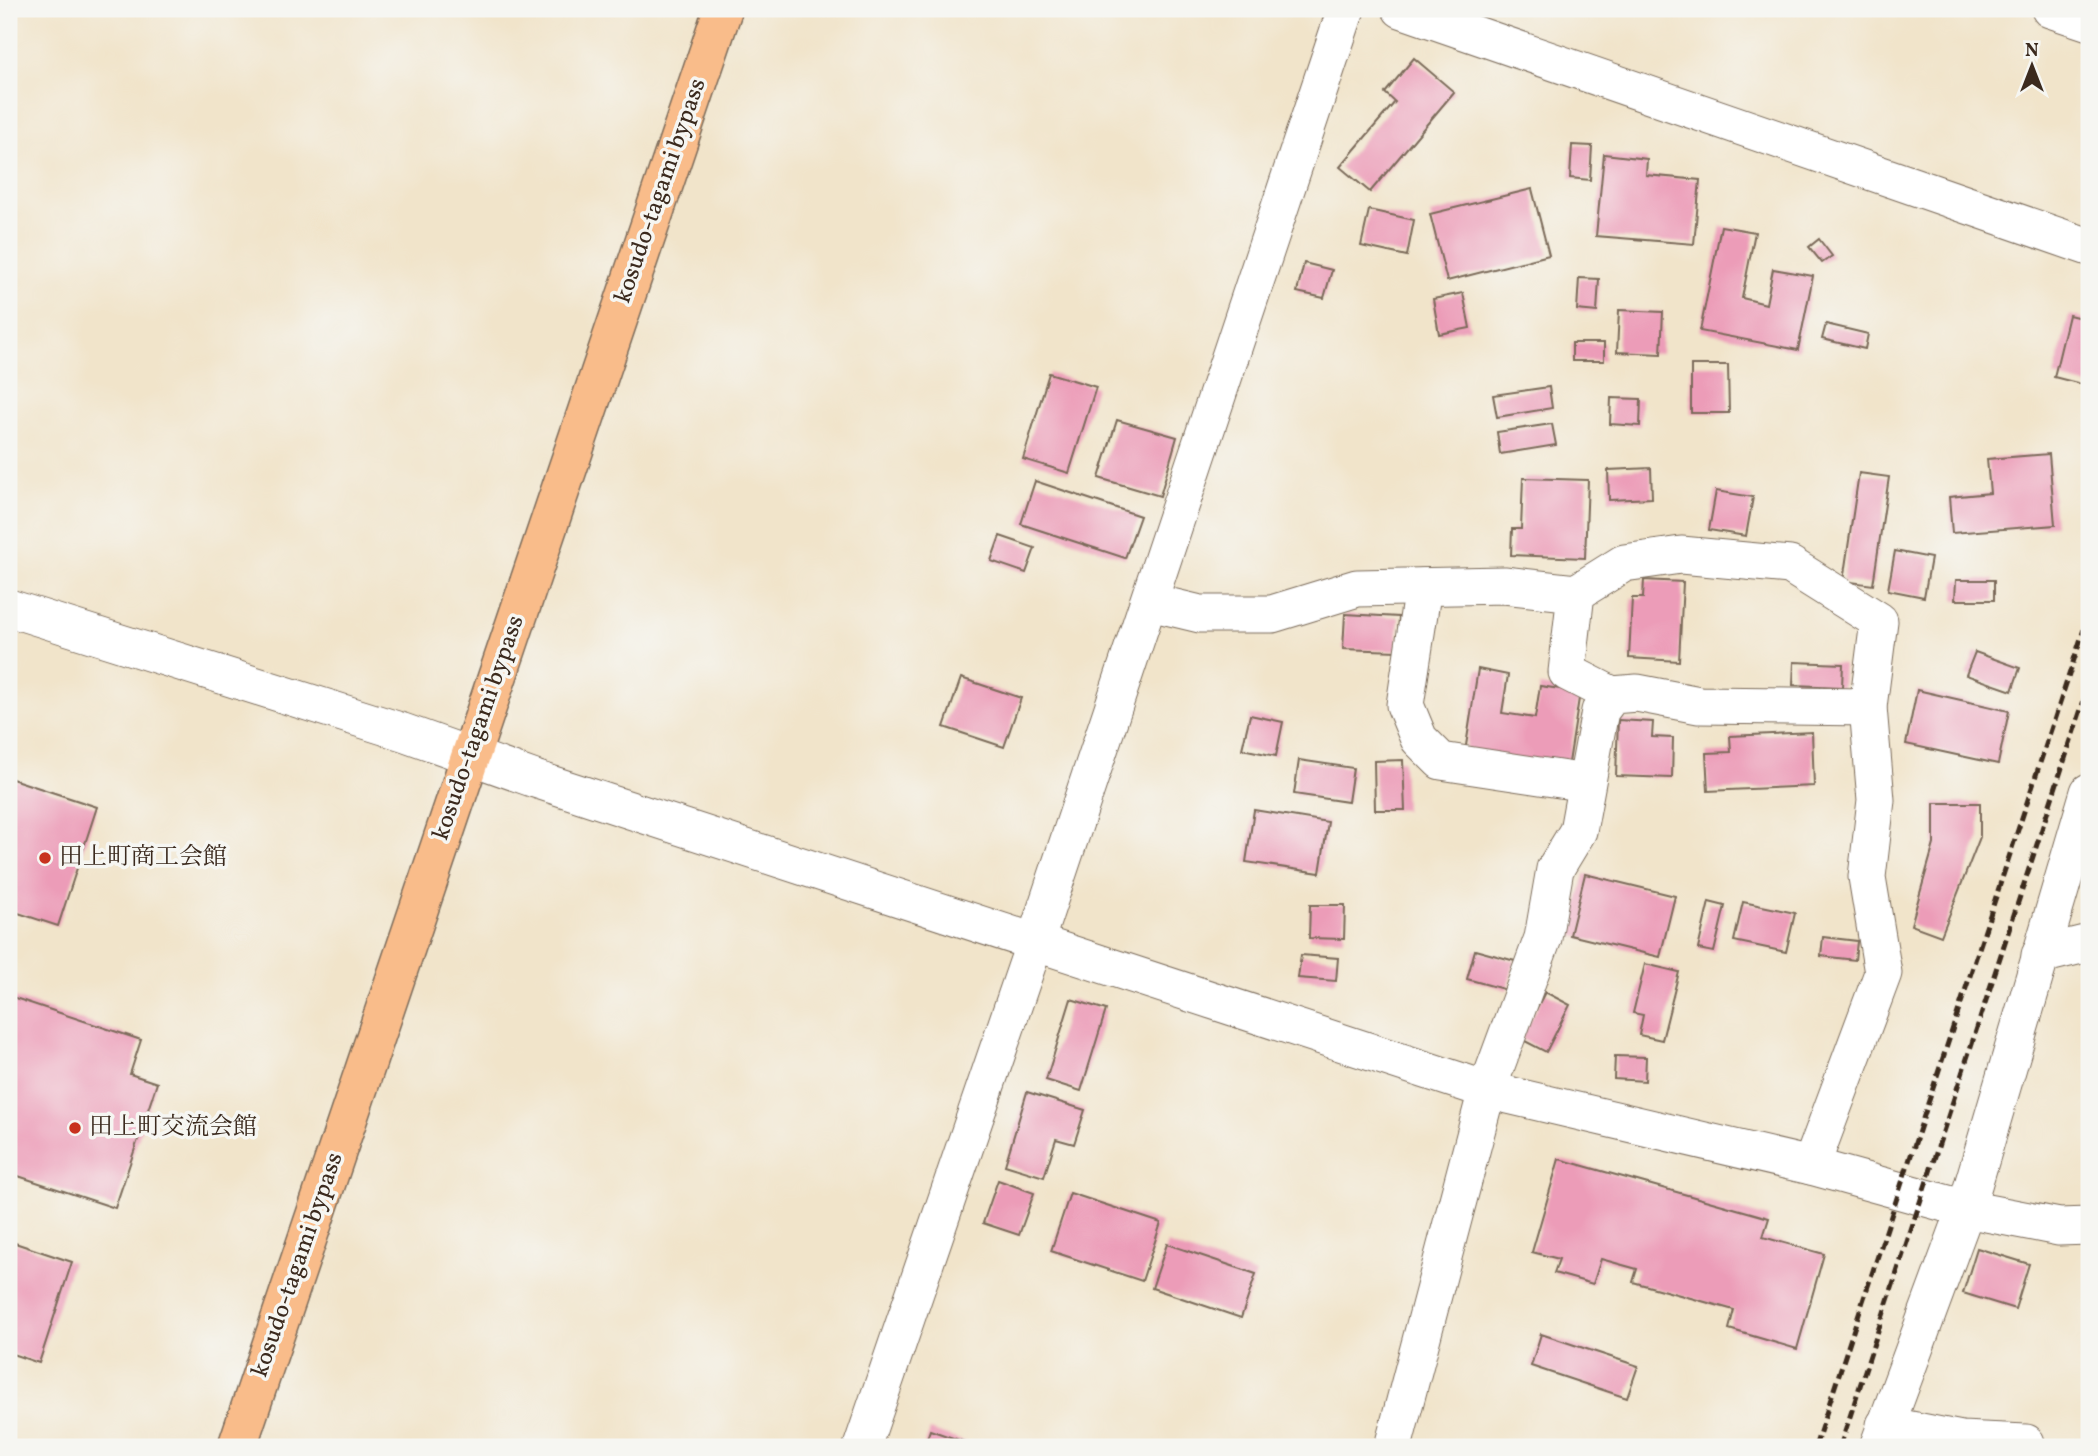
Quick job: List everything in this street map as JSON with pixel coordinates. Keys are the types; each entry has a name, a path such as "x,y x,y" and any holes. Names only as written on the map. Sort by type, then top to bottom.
{"highway":[{"name":"kosudo-tagami bypass","path":"237,1447 723,9"}],"street":[{"path":"862,1447 1150,602 1346,9"},
{"path":"1401,9 2089,247"},
{"path":"2050,9 2089,22"},
{"path":"1150,602 1200,614 1272,614 1357,588 1504,585 1576,593 1624,563 1681,555 1790,565 1879,621 1868,707 1876,800 1867,877 1882,973 1811,1166"},
{"path":"1423,587 1405,705 1419,739 1441,761 1586,783"},
{"path":"1576,593 1567,672 1612,695 1637,693 1699,705 1868,707"},
{"path":"9,608 403,732 468,757 1487,1090 1811,1166 1966,1209 2059,1227 2089,1226"},
{"path":"1393,1447 1487,1090 1543,938 1555,869 1578,831 1600,711 1612,695"},
{"path":"2027,1447 2026,1443 1881,1436 1966,1209 2089,792"},
{"path":"2040,955 2089,943"}],"building":[{"path":"1414,58 1454,92 1370,192 1340,167 1395,102 1385,93"},
{"path":"1572,145 1592,146 1590,180 1570,178"},
{"path":"1604,154 1647,159 1646,175 1700,180 1694,244 1596,236"},
{"path":"1532,189 1549,255 1447,281 1430,214"},
{"path":"1369,210 1414,220 1407,256 1361,246"},
{"path":"1721,226 1755,232 1742,298 1766,304 1773,269 1813,276 1798,350 1700,331"},
{"path":"1819,239 1832,256 1822,263 1809,247"},
{"path":"1304,263 1332,270 1324,298 1297,292"},
{"path":"1579,278 1599,279 1597,312 1577,310"},
{"path":"1463,293 1470,328 1439,334 1433,299"},
{"path":"1619,310 1663,312 1661,354 1617,352"},
{"path":"2069,315 2089,320 2089,386 2054,377"},
{"path":"1826,324 1868,334 1865,349 1822,339"},
{"path":"1572,343 1604,343 1604,361 1572,361"},
{"path":"1691,365 1728,365 1729,413 1691,413"},
{"path":"1049,373 1096,387 1069,473 1023,459"},
{"path":"1549,387 1552,408 1497,417 1493,395"},
{"path":"1611,398 1641,399 1640,426 1610,424"},
{"path":"1117,420 1177,437 1160,496 1099,478"},
{"path":"1552,424 1556,445 1500,454 1497,432"},
{"path":"2049,454 2055,525 1952,533 1949,497 1990,493 1987,459"},
{"path":"1651,468 1652,498 1609,500 1608,470"},
{"path":"1859,473 1889,477 1873,585 1843,581"},
{"path":"1523,478 1588,480 1585,558 1511,555 1512,529 1521,529"},
{"path":"1035,481 1140,516 1125,558 1021,524"},
{"path":"1716,491 1753,497 1746,536 1709,530"},
{"path":"1000,536 1035,548 1026,573 991,561"},
{"path":"1895,551 1931,558 1924,597 1888,590"},
{"path":"1644,580 1683,582 1679,661 1629,658 1632,598 1643,598"},
{"path":"1956,580 1994,580 1994,600 1955,600"},
{"path":"1345,614 1399,617 1397,651 1343,649"},
{"path":"1975,652 2020,668 2012,691 1966,675"},
{"path":"1794,662 1843,664 1842,687 1793,685"},
{"path":"1478,669 1508,675 1502,713 1535,718 1540,686 1580,692 1568,769 1465,752"},
{"path":"961,678 1021,698 1004,747 944,727"},
{"path":"1917,690 2009,711 1998,764 1906,744"},
{"path":"1250,715 1283,722 1276,756 1242,749"},
{"path":"1618,720 1653,722 1652,737 1673,738 1672,778 1616,776"},
{"path":"1812,732 1814,786 1708,791 1706,753 1731,752 1730,736"},
{"path":"1299,760 1353,768 1348,802 1294,794"},
{"path":"1403,760 1405,810 1375,810 1374,761"},
{"name":"田上町商工会館","path":"9,778 97,807 58,926 9,910"},
{"path":"1934,803 1980,803 1980,837 1941,936 1911,925 1934,844"},
{"path":"1254,810 1328,822 1320,873 1246,862"},
{"path":"2089,865 2089,890 2088,890 2082,866"},
{"path":"1585,874 1675,896 1660,957 1570,935"},
{"path":"1709,902 1725,906 1714,952 1698,949"},
{"path":"1743,902 1795,913 1786,952 1734,941"},
{"path":"1310,905 1345,905 1344,939 1309,938"},
{"path":"1823,937 1857,941 1855,960 1821,956"},
{"path":"1475,950 1515,961 1507,990 1467,979"},
{"path":"1301,955 1338,958 1336,981 1298,978"},
{"path":"1645,964 1679,972 1662,1040 1639,1035 1643,1015 1633,1013"},
{"path":"1545,992 1570,1005 1546,1052 1521,1039"},
{"name":"田上町交流会館","path":"9,996 141,1040 130,1074 157,1083 115,1208 9,1173"},
{"path":"1071,999 1106,1010 1081,1091 1046,1080"},
{"path":"1615,1056 1646,1057 1645,1081 1614,1079"},
{"path":"1027,1092 1085,1110 1074,1144 1056,1139 1044,1177 1005,1165"},
{"path":"1559,1159 1769,1218 1763,1237 1824,1254 1797,1349 1729,1329 1734,1310 1633,1282 1637,1269 1601,1259 1593,1284 1554,1273 1559,1259 1532,1252"},
{"path":"998,1180 1034,1193 1019,1235 983,1223"},
{"path":"1070,1193 1161,1223 1142,1281 1051,1251"},
{"path":"9,1241 72,1262 39,1363 9,1353"},
{"path":"1167,1244 1256,1274 1241,1318 1152,1288"},
{"path":"1977,1248 2029,1264 2015,1309 1963,1293"},
{"path":"1541,1334 1638,1366 1627,1398 1531,1366"},
{"path":"930,1430 979,1447 924,1447"}],"railway":[{"path":"1815,1447 2089,614"},
{"path":"1840,1447 2089,685"}],"place":[{"name":"田上町商工会館","path":"45,858"},
{"name":"田上町交流会館","path":"75,1128"}]}
